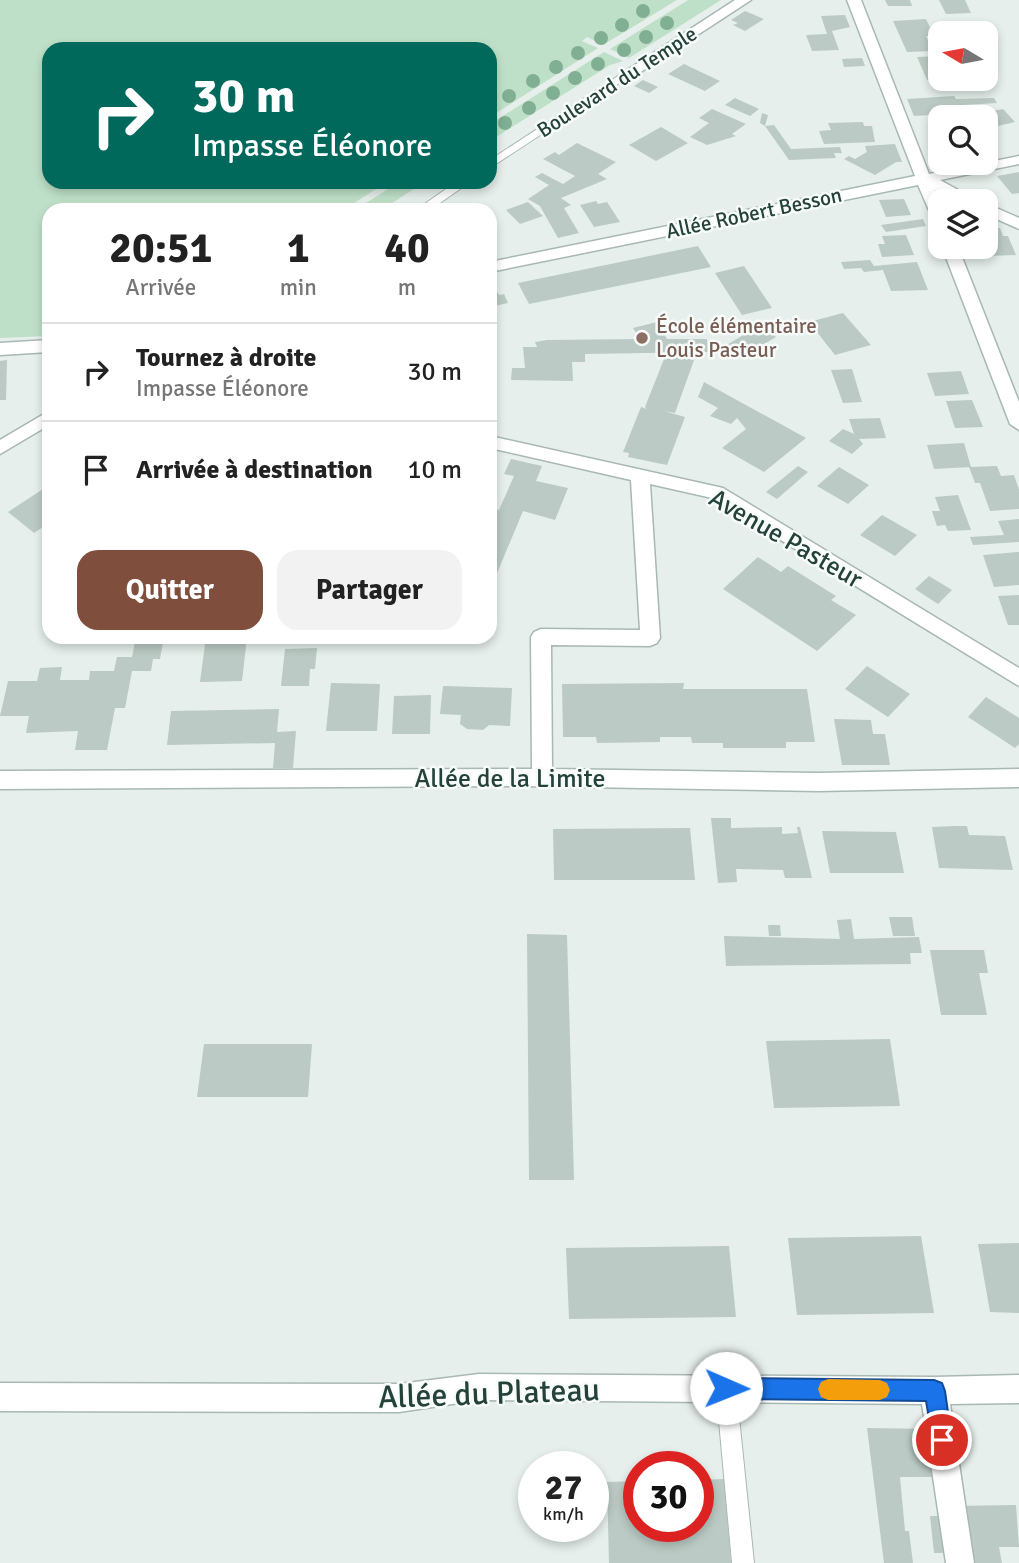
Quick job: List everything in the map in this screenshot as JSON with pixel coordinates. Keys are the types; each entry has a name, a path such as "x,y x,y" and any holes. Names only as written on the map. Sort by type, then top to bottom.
{"street":[{"name":"Boulevard du Temple","path":"625,76 744,0"},
{"path":"854,0 928,191"},
{"name":"Allée Robert Besson","path":"497,266 1019,160"},
{"path":"923,178 946,189"},
{"path":"998,214 1019,224"},
{"path":"955,259 1019,424"},
{"path":"0,349 42,346"},
{"path":"0,448 42,421"},
{"name":"Avenue Pasteur","path":"497,444 717,493 1019,678"},
{"path":"541,777 541,637 650,638 640,476"},
{"name":"Allée de la Limite","path":"0,780 541,777 818,782 1019,778"},
{"name":"Allée du Plateau","path":"0,1397 398,1398 479,1387 934,1391 1019,1389"},
{"path":"934,1391 960,1563"}],"lane":[{"name":"Boulevard du Temple","path":"497,160 625,76"},
{"path":"432,203 454,189"},
{"path":"726,1388 743,1563"}],"green space":[{"path":"0,0 677,0 603,45 587,37 582,41 598,48 497,113 497,42 42,42 42,189 376,189 354,203 42,203 42,336 0,338"},
{"path":"688,0 721,0 629,58 610,49"},
{"path":"604,52 623,61 610,65 497,137 497,120"},
{"path":"388,189 414,189 392,203 366,203"}],"building":[{"path":"885,0 910,0 912,6 888,6"},
{"path":"939,0 965,0 971,13 946,14"},
{"path":"745,11 764,19 745,31 733,25 738,23 731,20"},
{"path":"845,15 850,27 832,31 839,50 812,51 806,35 827,34 821,16"},
{"path":"926,19 928,51 907,52 893,21"},
{"path":"917,57 928,57 928,80 927,80"},
{"path":"862,58 865,66 844,67 842,59"},
{"path":"684,64 720,81 705,91 668,74"},
{"path":"643,80 658,87 649,93 634,86"},
{"path":"954,96 956,99 994,98 997,103 928,105 928,115 914,116 907,99"},
{"path":"735,98 759,109 750,116 725,105"},
{"path":"712,109 746,124 732,134 736,136 707,145 690,137 709,123 699,118"},
{"path":"1003,109 1015,122 998,126 998,110"},
{"path":"762,113 768,115 765,126 760,123"},
{"path":"863,122 864,126 872,126 875,142 824,144 819,131 831,130 828,123"},
{"path":"774,125 791,149 840,147 842,153 834,153 836,158 789,160 765,126"},
{"path":"661,127 688,143 656,161 629,145"},
{"path":"577,143 616,162 598,174 607,179 561,198 571,205 564,208 579,233 558,238 540,206 528,199 549,185 535,177 542,173 563,184 575,176 543,159 555,152 559,155"},
{"path":"895,144 902,162 896,162 875,175 844,159 849,156 855,159 867,152 865,146"},
{"path":"1019,172 1019,193 1012,194 997,176"},
{"path":"904,199 911,215 886,217 879,200"},
{"path":"596,201 598,204 607,202 620,222 594,227 580,205"},
{"path":"528,202 543,216 520,224 506,210"},
{"path":"923,219 926,226 886,232 881,225"},
{"path":"998,228 1003,236 1008,236 1016,255 998,256"},
{"path":"906,235 914,255 882,257 878,244 885,244 882,236"},
{"path":"698,246 711,267 529,304 518,283"},
{"path":"870,260 874,266 917,262 928,290 891,291 883,270 864,272 861,268 844,269 841,262"},
{"path":"744,266 772,308 742,315 715,273"},
{"path":"497,292 499,295 504,294 508,303 497,305"},
{"path":"843,313 871,345 835,355 809,322"},
{"path":"657,322 667,339 707,339 708,352 585,354 585,362 572,362 573,381 511,380 512,368 525,368 523,347 537,347 535,342 640,339 633,328"},
{"path":"760,325 776,337 742,357 725,346"},
{"path":"666,354 694,360 675,413 664,411 685,417 667,465 628,457 629,453 623,452 641,407 647,409 645,407"},
{"path":"7,360 6,400 0,400 0,361"},
{"path":"852,369 862,402 843,403 831,370"},
{"path":"961,371 969,394 935,396 927,373"},
{"path":"704,382 806,438 764,472 722,448 746,429 737,418 731,424 710,416 718,408 698,397"},
{"path":"972,400 983,427 955,428 946,401"},
{"path":"880,418 886,438 859,439 863,444 852,454 829,441 843,429 854,434 849,419"},
{"path":"964,443 971,467 934,469 927,445"},
{"path":"511,459 542,466 536,481 568,488 555,520 523,511 497,573 497,510 514,476 504,474"},
{"path":"798,466 808,472 777,499 766,492"},
{"path":"997,466 1001,476 1014,475 1019,490 1019,509 990,511 980,483 975,483 969,467"},
{"path":"839,467 869,485 848,504 817,486"},
{"path":"42,490 42,528 34,533 8,512"},
{"path":"958,495 971,530 948,531 945,525 937,526 932,511 940,511 935,497"},
{"path":"882,515 917,535 895,556 860,535"},
{"path":"1019,519 1019,542 973,545 970,537 1004,535 998,521"},
{"path":"1019,552 1019,585 994,587 983,555"},
{"path":"758,557 781,572 788,566 836,596 831,600 856,615 817,651 723,589"},
{"path":"929,576 952,590 938,604 915,589"},
{"path":"1019,595 1019,625 1008,625 998,596"},
{"path":"135,644 163,644 160,659 153,659 151,671 132,671 125,708 115,708 107,750 75,750 78,731 26,733 29,716 0,716 8,681 37,681 40,668 62,667 60,680 89,680 90,671 114,671 117,657 132,657"},
{"path":"205,644 246,644 242,681 200,682"},
{"path":"317,648 315,669 310,669 309,686 281,686 285,649"},
{"path":"867,666 910,694 888,717 845,689"},
{"path":"331,683 380,684 377,731 326,731"},
{"path":"684,683 683,689 807,689 815,742 786,742 786,748 723,748 723,743 692,743 691,737 660,737 660,742 597,743 596,737 563,737 562,684"},
{"path":"443,686 512,688 510,726 489,725 483,730 467,729 460,724 461,715 440,714"},
{"path":"431,695 430,734 392,734 394,696"},
{"path":"986,697 1019,718 1019,744 1015,748 968,717"},
{"path":"279,709 277,732 296,731 293,768 273,768 275,743 167,745 171,711"},
{"path":"834,719 871,720 873,734 885,734 890,765 842,765"},
{"path":"711,818 731,818 731,828 782,827 782,834 798,833 797,827 800,827 812,878 785,878 783,870 736,869 737,882 718,883"},
{"path":"967,826 969,835 1005,836 1013,870 939,868 932,827"},
{"path":"690,828 695,880 554,880 553,829"},
{"path":"822,831 896,832 904,873 830,873"},
{"path":"889,917 912,917 915,936 893,936"},
{"path":"851,919 854,939 919,937 922,953 910,953 911,964 726,966 724,936 840,939 837,920"},
{"path":"768,925 780,925 781,936 769,936"},
{"path":"527,934 567,935 574,1180 529,1180"},
{"path":"930,950 984,950 988,973 979,973 987,1015 941,1015"},
{"path":"890,1039 900,1106 774,1108 766,1041"},
{"path":"204,1044 312,1044 308,1097 197,1097"},
{"path":"921,1236 934,1313 797,1315 788,1238"},
{"path":"1019,1243 1019,1313 990,1312 978,1244"},
{"path":"729,1246 736,1317 569,1319 566,1248"},
{"path":"867,1428 932,1429 937,1477 900,1477 905,1531 909,1531 913,1563 884,1563"},
{"path":"714,1479 724,1479 731,1563 609,1563 609,1482 623,1482 623,1542 714,1542"},
{"path":"1016,1505 1019,1547 999,1547 1002,1563 963,1563 954,1506"},
{"path":"930,1516 947,1516 953,1553 934,1553"}],"slow traffic":[{"path":"828,1389 880,1390"}],"place":[{"name":"École élémentaire Louis Pasteur","path":"642,338"}],"route":[{"path":"726,1388 934,1391 942,1440"}]}
